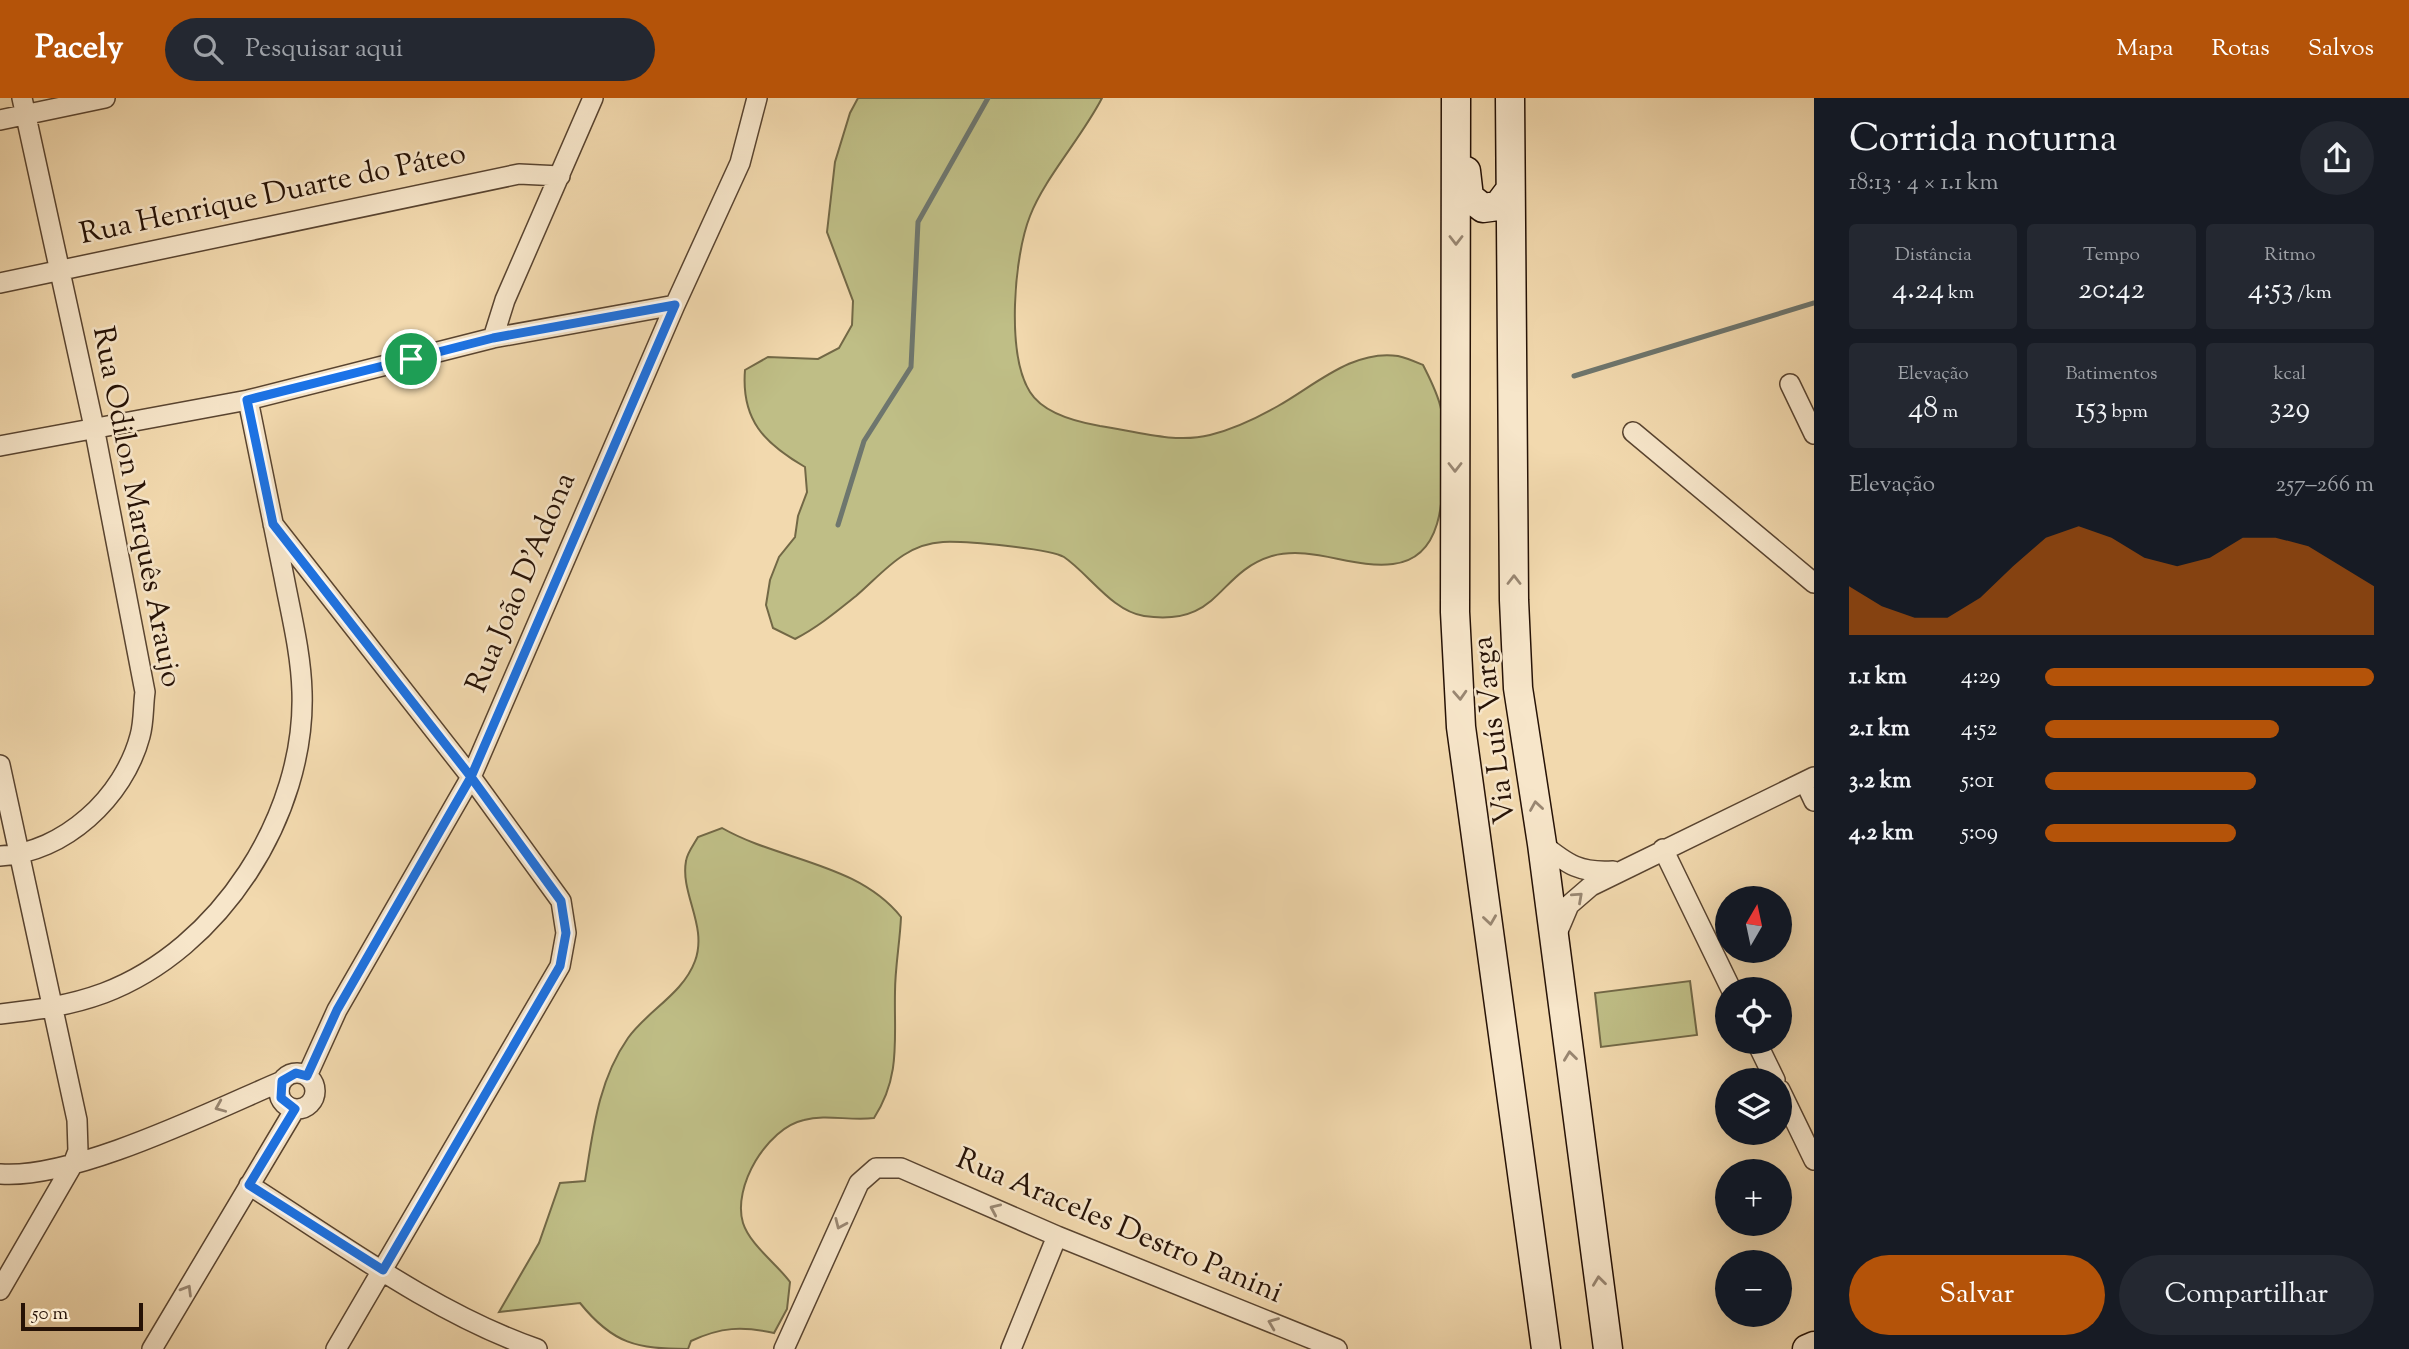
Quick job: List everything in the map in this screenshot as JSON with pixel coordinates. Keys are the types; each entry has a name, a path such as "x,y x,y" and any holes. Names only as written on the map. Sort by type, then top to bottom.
{"main road":[{"name":"Via Luís Varga","path":"1456,98 1455,611 1461,727 1546,1349"},
{"path":"1466,98 1466,189 1469,197 1475,204 1490,208 1504,201 1510,190"},
{"name":"Via Luís Varga","path":"1512,101 1510,190 1514,600 1518,688 1542,844 1608,1349"},
{"path":"1807,1349 1814,1346"}],"street":[{"path":"0,120 23,106 106,98"},
{"path":"493,338 505,300 593,98"},
{"name":"Rua João D'Adona","path":"307,1076 337,1010 471,777 675,305 740,163 757,98"},
{"name":"Rua Odilon Marquês Araujo","path":"9,856 61,838 98,810 122,777 140,736 145,692 94,427 23,106"},
{"name":"Rua Henrique Duarte do Páteo","path":"0,283 519,174 560,176"},
{"path":"0,446 247,400 493,338 675,305"},
{"path":"1790,384 1814,434"},
{"path":"0,1014 52,1009 106,992 163,961 215,916 256,860 284,803 299,747 302,692 294,629 247,400"},
{"path":"1633,432 1814,583"},
{"path":"273,524 471,777 561,901 566,933 560,966 336,1349"},
{"path":"0,765 9,856 52,1009 77,1120 78,1151 0,1290"},
{"path":"1554,939 1569,905 1591,886 1618,871 1809,780 1814,801"},
{"path":"1542,844 1565,862 1589,872 1618,871"},
{"path":"1663,849 1725,977"},
{"path":"0,1174 16,1175 72,1164 180,1124 296,1073 307,1076 314,1085 314,1097 307,1106 295,1109 152,1349"},
{"path":"282,1081 281,1098 295,1109"},
{"path":"1792,1115 1814,1160"},
{"name":"Rua Araceles Destro Panini","path":"784,1349 859,1183 876,1168 901,1168 1057,1236 1337,1349"},
{"path":"249,1185 383,1270 496,1335 537,1349"},
{"path":"1011,1349 1057,1236"}],"shaded area":[{"path":"858,98 1102,98 1044,187 1024,233 1017,279 1015,330 1022,375 1030,392 1043,406 1081,422 1155,436 1197,437 1219,433 1254,419 1350,363 1381,355 1414,361 1423,365 1438,398 1442,419 1441,503 1438,521 1423,550 1410,559 1378,565 1302,553 1272,556 1239,574 1204,606 1189,614 1169,617 1132,613 1111,600 1064,557 1055,554 1006,546 943,542 929,544 905,554 834,613 795,639 773,628 766,605 770,580 779,557 795,537 798,516 807,492 805,467 778,449 758,428 747,403 745,370 768,357 818,359 839,348 852,325 853,301 827,232 835,162 850,113"},
{"path":"722,828 841,874 883,899 901,917 895,983 894,1057 889,1087 883,1102 874,1118 821,1118 790,1125 777,1134 755,1161 743,1193 743,1223 758,1247 790,1282 787,1309 774,1333 732,1329 691,1341 688,1349 654,1348 615,1336 580,1303 499,1312 539,1243 560,1183 585,1181 598,1107 618,1054 636,1028 674,993 695,961 698,935 687,886 686,861 698,837"},
{"path":"1690,981 1697,1035 1601,1047 1595,993"}],"waterway":[{"path":"838,525 864,441 911,367 918,222 988,98"},
{"path":"1574,376 1814,303"}],"route":[{"path":"411,359 247,400 273,524 471,777 337,1010 307,1076 302,1073 290,1074 282,1081 279,1092 281,1098 289,1107 295,1109 249,1185 383,1270 560,966 566,933 561,901 471,777 675,305 493,338 411,359"}]}
